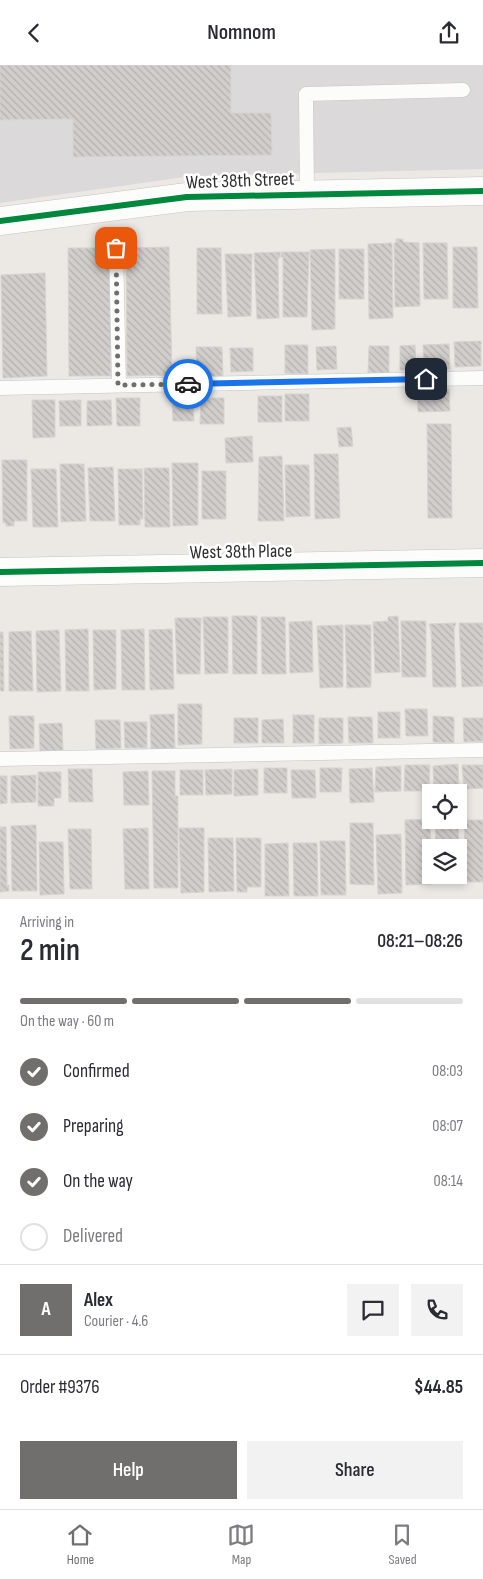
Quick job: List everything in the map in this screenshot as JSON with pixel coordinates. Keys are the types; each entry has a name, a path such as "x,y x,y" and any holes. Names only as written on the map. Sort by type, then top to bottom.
{"street":[{"name":"West 38th Street","path":"0,221 187,197 483,191"},
{"name":"West 38th Place","path":"0,572 483,563"}],"lane":[{"path":"307,195 306,94 463,90"},
{"path":"116,248 118,385"},
{"path":"0,387 483,378"},
{"path":"0,759 483,750"}],"shaded area":[{"path":"0,65 483,65 483,169 192,176 0,203"}],"building":[{"path":"0,65 231,65 231,113 271,113 272,155 73,157 73,119 0,120"},
{"path":"396,239 403,239 403,242 419,243 420,306 395,307 394,243 396,243"},
{"path":"392,243 393,318 369,319 368,244"},
{"path":"423,243 447,243 448,299 424,299"},
{"path":"169,247 172,375 127,376 126,248"},
{"path":"453,247 477,247 478,308 453,308"},
{"path":"68,248 109,248 111,376 69,376"},
{"path":"197,248 221,248 222,314 197,314"},
{"path":"335,249 335,329 312,330 310,250"},
{"path":"339,249 364,249 364,299 339,299"},
{"path":"280,252 280,258 278,258 279,318 257,319 254,253"},
{"path":"281,252 309,252 307,317 283,317 283,257 281,257"},
{"path":"225,254 252,254 251,316 228,317"},
{"path":"45,273 47,376 3,378 1,275"},
{"path":"481,341 481,366 455,367 454,342"},
{"path":"449,344 450,369 424,370 423,345"},
{"path":"285,345 308,345 308,374 285,373"},
{"path":"415,345 416,370 400,370 400,346"},
{"path":"336,346 337,369 317,370 316,347"},
{"path":"369,346 389,346 389,373 368,373"},
{"path":"196,347 222,347 223,376 197,377"},
{"path":"230,348 253,348 253,371 231,372"},
{"path":"449,389 450,411 418,412 417,390"},
{"path":"285,394 309,394 309,421 285,421"},
{"path":"258,396 282,396 282,422 258,422"},
{"path":"193,397 194,421 173,421 172,398"},
{"path":"116,398 140,398 140,426 117,426"},
{"path":"201,398 224,398 224,424 200,424"},
{"path":"32,400 55,400 55,437 33,438"},
{"path":"81,400 81,426 60,426 59,401"},
{"path":"111,400 112,425 87,426 87,401"},
{"path":"427,424 451,424 452,518 428,518"},
{"path":"351,427 353,446 339,447 337,428"},
{"path":"252,436 253,462 226,463 225,438"},
{"path":"314,454 338,454 340,518 315,519"},
{"path":"282,456 284,521 258,521 259,457"},
{"path":"2,460 27,460 27,521 14,521 14,526 6,526 6,523 3,523"},
{"path":"172,463 198,463 198,525 173,526"},
{"path":"60,464 84,464 86,521 61,522"},
{"path":"285,465 309,465 310,516 286,517"},
{"path":"113,467 115,521 90,521 88,468"},
{"path":"144,468 169,468 170,527 145,527"},
{"path":"31,469 56,469 58,527 33,527"},
{"path":"118,469 142,469 143,519 140,519 140,525 119,525"},
{"path":"202,471 226,471 226,519 202,519"},
{"path":"232,616 257,616 257,674 233,674"},
{"path":"398,616 400,672 375,673 373,622 388,621 388,617"},
{"path":"203,617 228,617 228,673 205,674"},
{"path":"261,617 285,617 286,674 262,674"},
{"path":"175,618 201,618 200,674 177,674"},
{"path":"312,621 313,672 290,673 289,622"},
{"path":"401,621 426,621 426,677 402,677"},
{"path":"456,623 454,629 456,687 433,687 431,631 429,624"},
{"path":"459,623 483,623 483,686 462,687"},
{"path":"343,625 343,687 320,688 317,626"},
{"path":"345,625 371,625 371,687 347,688"},
{"path":"88,629 89,691 66,691 65,630"},
{"path":"144,629 145,690 122,690 121,630"},
{"path":"172,629 174,689 150,690 149,630"},
{"path":"59,630 61,691 37,692 36,631"},
{"path":"93,630 116,630 116,689 94,690"},
{"path":"31,631 33,691 9,691 9,632"},
{"path":"0,632 3,632 4,691 0,691"},
{"path":"178,704 202,704 202,744 178,745"},
{"path":"405,709 427,709 428,736 406,736"},
{"path":"378,712 400,712 400,738 378,738"},
{"path":"174,714 175,748 151,749 150,715"},
{"path":"293,715 314,715 314,743 293,743"},
{"path":"9,716 34,716 34,748 10,749"},
{"path":"433,716 454,717 454,743 433,742"},
{"path":"348,717 372,717 373,743 349,743"},
{"path":"234,718 258,718 258,743 234,743"},
{"path":"319,718 343,718 343,743 319,744"},
{"path":"463,718 483,718 483,741 464,742"},
{"path":"283,719 284,743 262,743 262,720"},
{"path":"95,720 120,720 121,748 96,749"},
{"path":"124,722 147,722 147,748 125,748"},
{"path":"62,723 63,750 40,751 39,724"},
{"path":"458,764 459,784 434,784 433,766"},
{"path":"405,765 430,765 429,784 422,784 422,791 404,791"},
{"path":"462,765 483,765 483,788 467,789 467,784 464,784"},
{"path":"401,766 401,791 375,792 376,767"},
{"path":"264,768 287,768 287,793 264,793"},
{"path":"320,768 342,768 341,792 320,792"},
{"path":"372,768 374,802 350,803 349,769"},
{"path":"68,769 92,769 93,802 69,802"},
{"path":"232,769 232,794 206,795 205,770"},
{"path":"258,769 258,795 234,796 234,770"},
{"path":"180,770 203,770 203,795 180,795"},
{"path":"291,770 315,770 316,798 292,798"},
{"path":"148,771 149,805 124,805 123,772"},
{"path":"152,771 175,771 175,796 178,796 178,888 154,888"},
{"path":"38,772 61,772 61,798 54,798 54,806 38,806"},
{"path":"36,775 36,802 11,803 11,776"},
{"path":"0,776 7,776 7,803 0,804"},
{"path":"422,819 422,829 430,829 431,839 422,839 422,884 432,884 406,885 405,820"},
{"path":"467,820 483,820 483,882 467,882 467,839 465,839 464,829 467,829"},
{"path":"350,823 373,823 374,885 350,884"},
{"path":"36,825 37,891 12,891 11,826"},
{"path":"0,827 6,827 7,885 9,885 9,891 0,892"},
{"path":"148,828 149,889 125,889 123,829"},
{"path":"179,828 204,828 204,892 181,893"},
{"path":"68,829 91,829 92,889 70,889"},
{"path":"435,829 458,829 459,839 436,839"},
{"path":"401,834 402,893 378,894 376,835"},
{"path":"208,838 233,838 234,891 209,892"},
{"path":"236,838 261,838 261,887 247,887 247,892 237,892"},
{"path":"320,841 345,841 346,895 321,895"},
{"path":"39,842 63,842 64,894 40,895"},
{"path":"288,843 289,896 265,896 265,844"},
{"path":"293,843 317,843 318,896 294,896"}],"cycle path":[{"path":"0,221 187,197 483,191"},
{"path":"0,572 483,563"}],"way so far":[{"path":"116,248 118,385 188,384"}],"route":[{"path":"188,384 426,379"}]}
